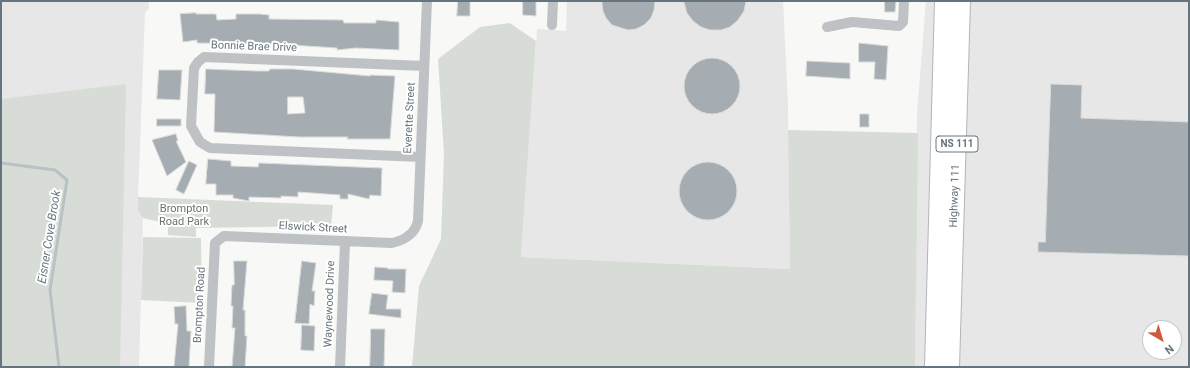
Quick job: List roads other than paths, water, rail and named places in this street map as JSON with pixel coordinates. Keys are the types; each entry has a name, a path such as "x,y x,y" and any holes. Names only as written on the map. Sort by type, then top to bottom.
{"highway":[{"name":"Highway 111","path":"934,367 944,1"},
{"name":"Highway 111","path":"950,367 961,1"},
{"path":"927,367 935,217 939,174"},
{"path":"952,287 957,308 955,344 956,367"}],"street":[{"name":"Everette Street","path":"411,234 418,221 427,1"},
{"path":"552,24 553,1"},
{"path":"826,27 852,22 899,26 903,22 904,1"},
{"name":"Bonnie Brae Drive","path":"420,157 210,148 196,137 191,126 194,68 204,57 424,66"},
{"name":"Elswick Street","path":"215,243 224,236 392,243 404,239 411,234"},
{"name":"Waynewood Drive","path":"340,367 345,242"},
{"name":"Brompton Road","path":"209,367 215,243"}],"waterway":[{"name":"Eisner Cove Brook","path":"1,163 55,170 67,180 50,290 59,367"}],"park label":[{"name":"Brompton Road Park","path":"184,215"}]}
